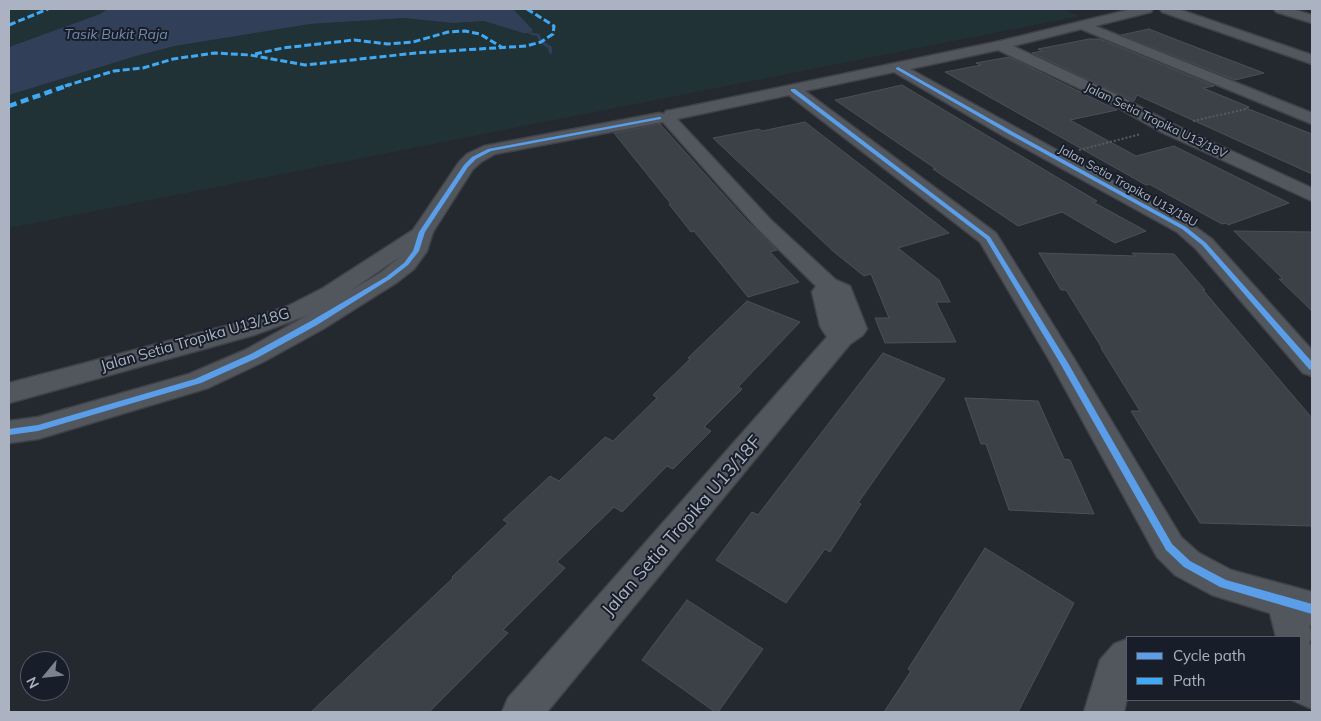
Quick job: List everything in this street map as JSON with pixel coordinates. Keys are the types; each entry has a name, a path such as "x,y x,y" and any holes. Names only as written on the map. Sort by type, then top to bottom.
{"street":[{"path":"9,432 38,428 198,381 254,356 388,278 406,264 416,251 422,232 466,166 474,158 490,150 667,118 1000,45 1147,9"},
{"path":"1166,9 1312,60"},
{"path":"1280,9 1312,19"},
{"path":"1082,25 1312,119"},
{"name":"Jalan Setia Tropika U13/18V","path":"1000,45 1112,98 1166,128 1312,195"},
{"name":"Jalan Setia Tropika U13/18U","path":"898,68 1191,233 1204,244 1312,367"},
{"path":"794,90 988,238 1064,363 1169,546 1187,564 1224,584 1298,605 1294,636"},
{"name":"Jalan Setia Tropika U13/18F","path":"522,712 841,338 832,326 824,292 828,284 764,224 667,118"},
{"name":"Jalan Setia Tropika U13/18G","path":"9,393 245,328 297,311 331,293 422,232"},
{"path":"1104,712 1114,673 1126,658"}],"path":[{"path":"1053,156 1270,102"}],"shaded area":[{"path":"9,9 108,9 100,14 9,47"},
{"path":"513,9 1061,9 1080,16 9,228 9,95 175,46 310,24 404,18 453,23 484,21 523,33 530,33 533,30"}],"water":[{"name":"Tasik Bukit Raja","path":"108,9 513,9 533,30 530,33 523,33 484,21 453,23 404,18 310,24 175,46 9,95 9,47 100,14"}],"building":[{"path":"1149,29 1264,73 1235,80 1121,35"},
{"path":"1089,39 1100,39 1214,86 1203,88 1249,107 1246,108 1312,134 1312,174 1137,95 1134,101 1032,53 1042,51 1038,49"},
{"path":"1009,57 1117,110 1070,120 1136,156 1174,146 1289,203 1228,225 1226,223 1222,224 1149,184 1146,185 945,72 981,65 976,63"},
{"path":"902,85 1097,201 1093,202 1146,231 1115,243 1062,212 1018,226 835,100"},
{"path":"805,122 949,233 898,248 939,280 950,302 936,302 956,342 885,343 875,318 889,318 871,274 864,276 834,252 713,138"},
{"path":"660,124 747,221 777,250 770,252 799,282 748,297 694,231 691,232 614,133"},
{"path":"1234,231 1312,232 1312,311 1279,279 1283,279"},
{"path":"1039,253 1136,256 1132,253 1174,254 1312,418 1312,526 1200,523 1131,411 1140,411 1066,290 1061,290"},
{"path":"747,301 800,322 738,387 742,389 704,427 711,431 673,469 667,466 622,512 614,507 557,562 565,568 503,630 508,633 429,712 311,712 453,578 508,523 503,520 550,476 559,481 605,437 613,441 657,398 653,395 690,359 688,358"},
{"path":"883,353 945,379 858,503 861,504 830,552 825,549 786,603 716,560 752,512 758,515"},
{"path":"965,398 1038,401 1064,459 1070,460 1094,514 1009,510 986,444 981,444"},
{"path":"985,548 1074,603 1018,712 884,712 911,671 908,669"},
{"path":"687,600 763,649 718,712 715,712 642,660"}],"waterway":[{"path":"530,33 538,35 541,42 550,47 551,53"}],"marked path":[{"path":"9,25 48,9"},
{"path":"9,106 61,87 114,71 143,68 173,59 215,53 250,55 305,65 416,53 526,46 541,42 553,34 554,26 527,9"},
{"path":"255,54 283,48 354,40 388,44 413,42 448,32 465,31 480,34 503,48"}],"cycle path":[{"path":"898,68 1011,133 1184,228 1204,244 1312,367"},
{"path":"793,90 988,238 1064,363 1169,547 1187,564 1224,584 1312,609"},
{"path":"9,432 38,428 198,381 254,356 314,323 388,278 406,264 416,251 422,232 466,166 474,158 490,150 659,118"}]}
